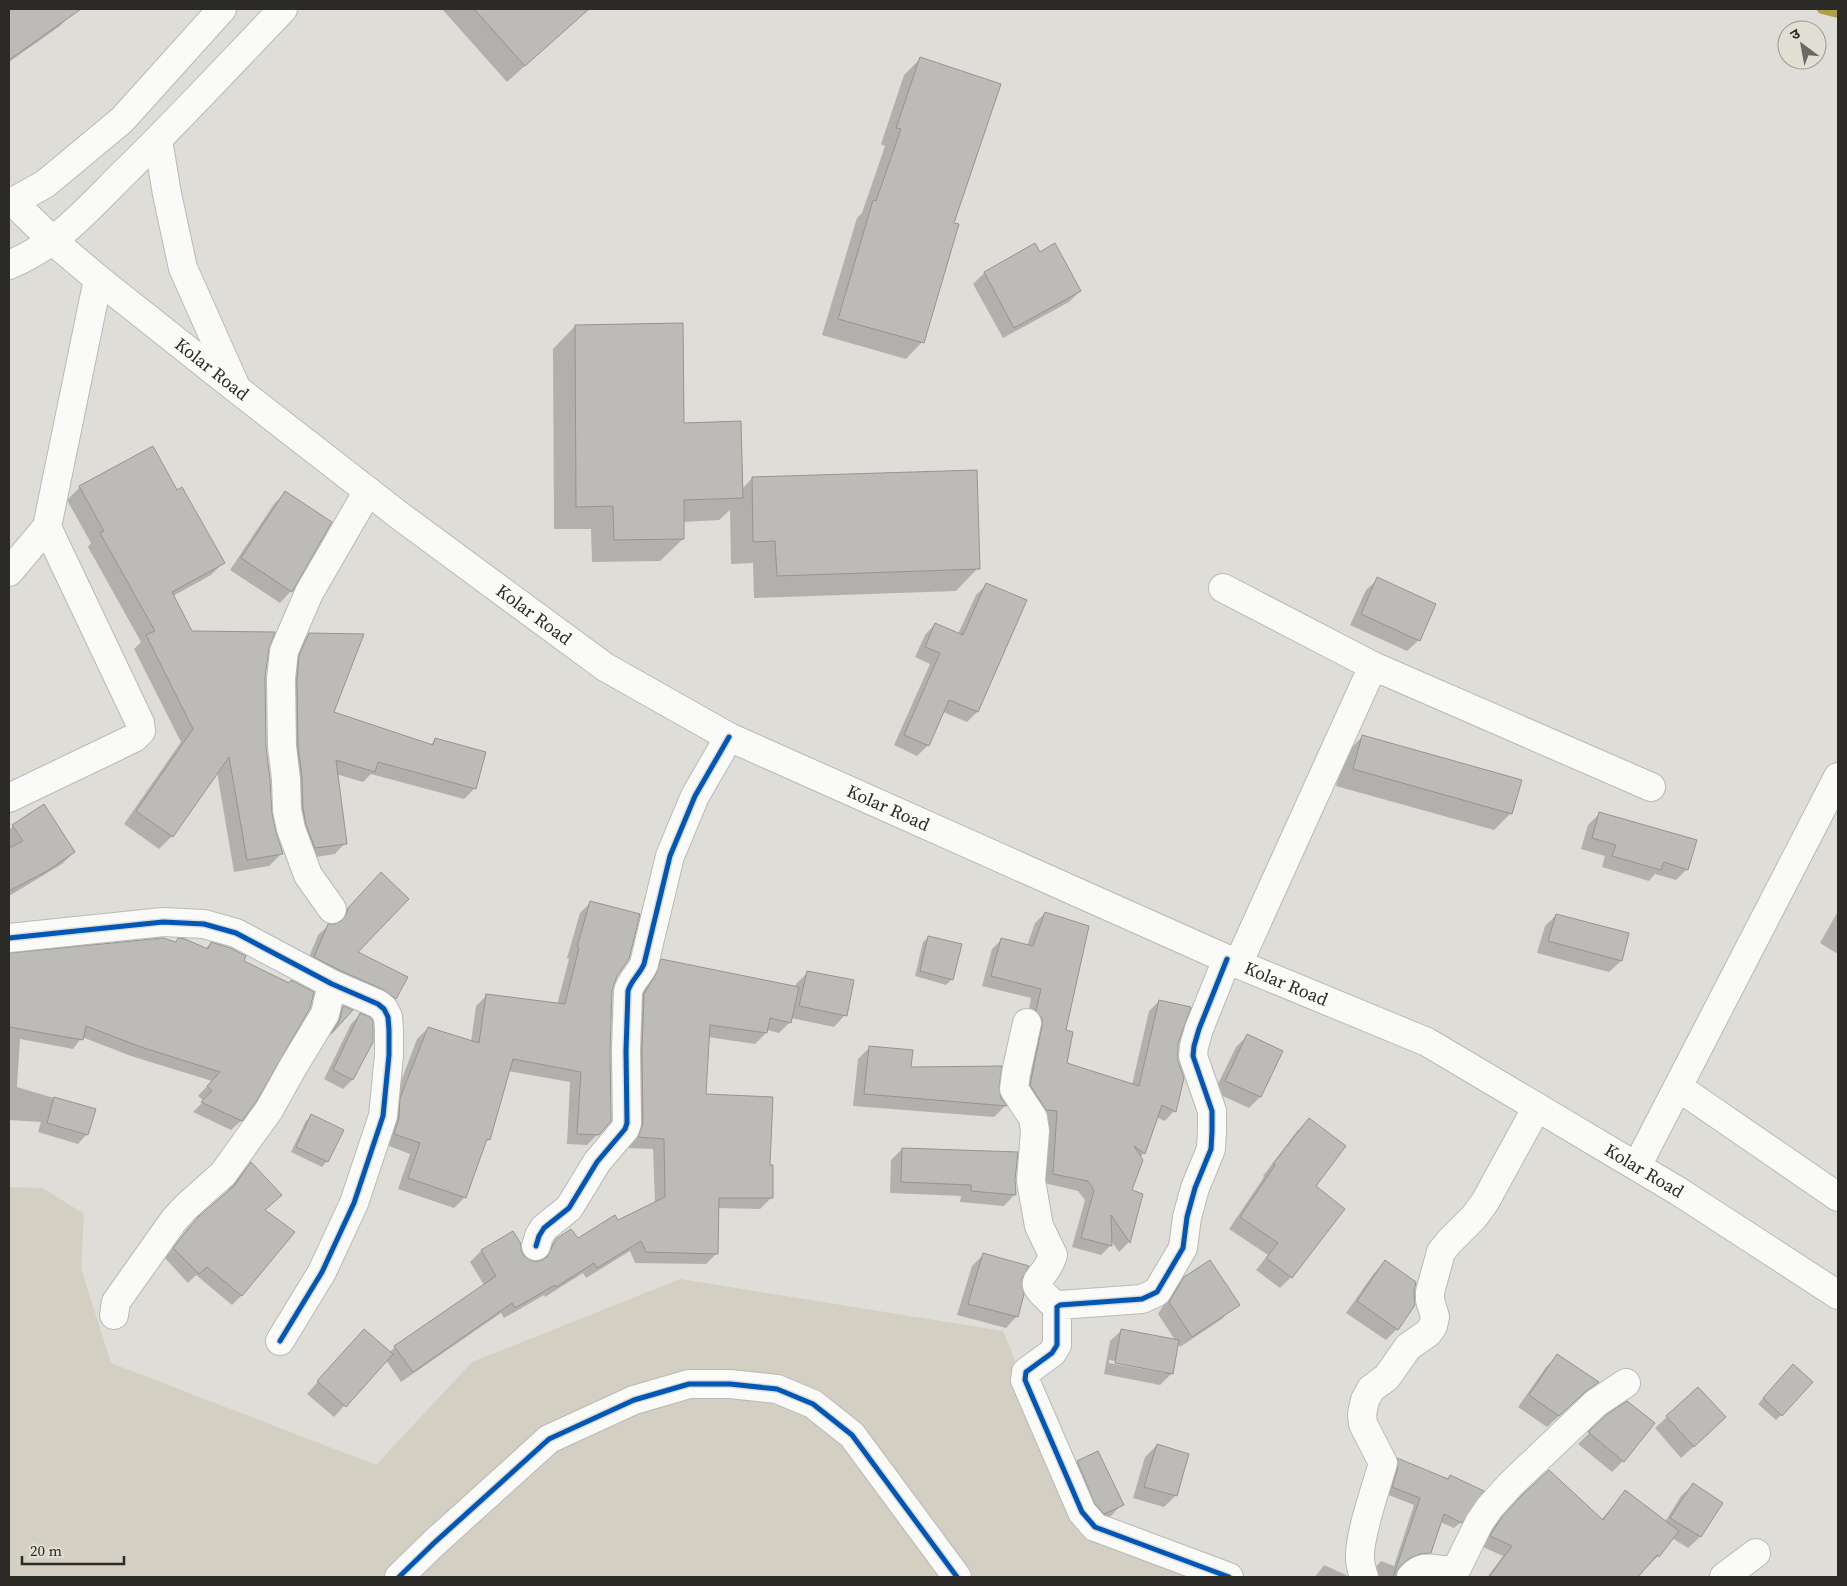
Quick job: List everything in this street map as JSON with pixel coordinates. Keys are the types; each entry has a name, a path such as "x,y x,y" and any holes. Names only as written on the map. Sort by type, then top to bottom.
{"street":[{"path":"11,203 45,184 122,120 222,9"},
{"path":"9,265 31,256 53,241 158,140 282,9"},
{"path":"158,140 167,194 183,268 238,390"},
{"name":"Kolar Road","path":"11,203 98,279 238,390 368,491 605,667 729,737 1232,962 1427,1042 1678,1191 1838,1296"},
{"path":"9,572 47,527 98,279"},
{"path":"332,909 308,875 291,829 287,810 286,778 282,747 281,680 284,651 309,593 368,491"},
{"path":"9,798 134,738 141,731 140,723 47,527"},
{"path":"1222,588 1372,666 1651,787"},
{"path":"1057,1307 1060,1305 1142,1299 1157,1292 1184,1248 1187,1217 1194,1188 1211,1149 1212,1111 1193,1056 1199,1029 1372,666"},
{"path":"536,1246 544,1228 569,1208 597,1162 625,1129 627,1123 626,1051 628,991 630,983 644,964 670,856 695,796 729,737"},
{"path":"1637,1166 1838,777"},
{"path":"9,938 163,922 204,924 236,934 332,984 378,1004 384,1009 388,1017 390,1055 383,1116 354,1203 322,1272 280,1341"},
{"path":"114,1315 116,1302 174,1220 223,1174 269,1110 325,1014 332,984"},
{"path":"1027,1023 1014,1089 1033,1118 1035,1131 1031,1181 1039,1226 1053,1255 1051,1262 1036,1284 1039,1291 1057,1307 1057,1345 1052,1353 1026,1372 1025,1380 1082,1512 1096,1527 1229,1577"},
{"path":"1678,1087 1838,1197"},
{"path":"1364,1577 1360,1564 1360,1553 1384,1463 1364,1424 1362,1414 1365,1400 1371,1389 1387,1377 1408,1347 1433,1326 1435,1317 1430,1300 1430,1292 1441,1252 1448,1242 1474,1218 1485,1202 1536,1107"},
{"path":"1411,1577 1423,1568 1447,1571 1456,1568 1479,1523 1490,1507 1511,1484 1596,1403 1626,1383"},
{"path":"399,1577 549,1439 634,1400 689,1384 730,1384 776,1389 813,1404 852,1435 957,1577"},
{"path":"1724,1577 1756,1553"}],"shaded area":[{"path":"9,1187 43,1188 84,1214 81,1268 111,1363 376,1465 472,1362 680,1279 1003,1331 1078,1516 1222,1577 9,1577"}],"building":[{"path":"9,9 81,9 9,60"},
{"path":"474,9 589,9 525,66"},
{"path":"920,57 1001,84 954,223 959,224 924,343 838,319 873,200 876,201 901,129 896,128"},
{"path":"1035,243 1040,252 1055,243 1081,291 1014,328 984,272"},
{"path":"683,323 684,423 741,421 743,498 684,500 684,539 614,540 613,506 576,507 575,325"},
{"path":"153,446 177,490 182,487 225,563 172,592 192,631 275,632 269,649 265,677 266,747 272,813 283,854 247,860 229,757 173,837 136,811 193,729 146,635 155,631 100,533 104,531 79,486"},
{"path":"977,470 980,569 777,576 775,541 753,542 752,477"},
{"path":"285,491 332,522 292,592 241,558"},
{"path":"1377,577 1436,604 1420,641 1361,614"},
{"path":"986,583 1027,600 978,712 949,700 929,746 904,735 940,653 925,647 935,623 963,635"},
{"path":"309,633 364,634 334,712 433,745 435,738 486,752 476,789 378,762 375,772 336,760 347,844 315,848 306,825 303,808 298,746 297,680 299,655"},
{"path":"1362,735 1522,780 1512,814 1353,769"},
{"path":"44,804 75,852 47,871 9,891 9,848 23,841 12,825"},
{"path":"1599,812 1697,840 1688,870 1664,862 1661,870 1612,856 1616,845 1592,838"},
{"path":"381,872 409,899 358,952 408,977 396,999 384,990 314,957 328,924 341,921 346,915 348,908"},
{"path":"590,901 640,914 629,959 617,976 612,990 610,1051 611,1121 599,1135 577,1134 581,1072 513,1059 490,1140 487,1139 466,1198 408,1178 420,1143 394,1134 399,1118 400,1098 428,1027 479,1043 486,994 565,1004 579,948 577,947"},
{"path":"1045,912 1089,926 1066,1030 1073,1032 1067,1063 1139,1086 1159,1000 1191,1007 1178,1044 1178,1061 1184,1078 1176,1112 1162,1105 1145,1154 1134,1146 1143,1160 1132,1190 1143,1194 1130,1243 1111,1215 1112,1246 1081,1238 1094,1190 1088,1181 1053,1174 1057,1111 1046,1110 1030,1085 1042,1026 1042,1018 1036,1011 1041,989 991,976 1001,938 1033,946"},
{"path":"1556,914 1629,933 1622,961 1548,941"},
{"path":"928,936 962,944 953,980 920,971"},
{"path":"163,938 176,942 178,938 185,939 208,949 211,942 230,948 246,956 244,961 289,983 291,980 314,992 310,1008 256,1102 242,1121 201,1102 212,1091 207,1086 220,1072 141,1047 86,1026 83,1040 9,1027 9,953"},
{"path":"661,959 799,987 791,1023 770,1018 767,1033 710,1025 706,1094 773,1097 770,1165 773,1165 773,1198 719,1198 718,1254 646,1252 641,1241 597,1268 594,1263 556,1287 555,1285 515,1308 512,1303 413,1372 394,1346 496,1276 481,1250 513,1231 521,1244 524,1256 532,1261 540,1261 547,1257 556,1239 571,1229 578,1238 615,1215 618,1220 665,1197 664,1139 638,1137 643,1123 642,1051 644,994 656,974"},
{"path":"807,971 854,980 847,1016 799,1006"},
{"path":"343,1006 353,1010 331,1034 339,1022"},
{"path":"360,1013 370,1017 373,1021 373,1042 353,1080 333,1070"},
{"path":"1247,1034 1283,1051 1261,1097 1225,1081"},
{"path":"869,1046 913,1050 911,1067 1002,1066 999,1088 1001,1098 1007,1106 864,1094"},
{"path":"54,1097 96,1109 88,1135 47,1123"},
{"path":"311,1114 344,1130 328,1162 296,1147"},
{"path":"1309,1118 1346,1146 1316,1186 1345,1209 1292,1278 1266,1258 1278,1243 1240,1217 1275,1165 1273,1164"},
{"path":"902,1148 1018,1152 1015,1180 1016,1195 971,1191 971,1185 901,1182"},
{"path":"251,1162 282,1195 265,1210 295,1232 242,1296 207,1267 199,1274 173,1248 198,1217 234,1186"},
{"path":"983,1253 1029,1266 1022,1279 1024,1294 1018,1317 968,1304"},
{"path":"1210,1260 1240,1305 1192,1337 1169,1302 1184,1277"},
{"path":"1385,1260 1416,1282 1414,1292 1415,1305 1398,1330 1357,1301"},
{"path":"364,1329 393,1354 346,1407 317,1381"},
{"path":"1121,1329 1179,1340 1173,1374 1115,1363"},
{"path":"1557,1354 1599,1382 1559,1416 1529,1395"},
{"path":"1793,1364 1813,1382 1782,1416 1763,1398"},
{"path":"1698,1387 1726,1417 1694,1447 1666,1416"},
{"path":"1627,1401 1655,1423 1624,1462 1588,1432 1606,1415"},
{"path":"1157,1444 1189,1454 1177,1496 1144,1487"},
{"path":"1098,1451 1124,1505 1104,1514 1095,1504 1077,1461"},
{"path":"1397,1458 1448,1479 1450,1475 1484,1491 1462,1523 1444,1514 1431,1553 1420,1554 1410,1558 1400,1566 1396,1572 1396,1577 1393,1577 1420,1498 1392,1487 1398,1467"},
{"path":"1549,1470 1603,1520 1625,1490 1679,1531 1659,1557 1657,1555 1638,1577 1489,1577 1512,1546 1490,1536 1502,1517"},
{"path":"1693,1483 1723,1503 1701,1537 1670,1518"}],"waterway":[{"path":"1822,9 1838,13"}],"cycle path":[{"path":"536,1246 544,1228 569,1208 597,1162 625,1129 627,1123 626,1051 628,991 644,964 670,856 695,796 729,737"},
{"path":"9,938 163,922 204,924 236,933 332,984 378,1004 384,1009 388,1017 389,1055 383,1116 354,1203 322,1272 280,1341"},
{"path":"1227,959 1194,1046 1193,1056 1212,1111 1212,1131 1211,1149 1195,1188 1187,1217 1183,1248 1157,1292 1142,1299 1060,1305 1057,1307 1057,1345 1052,1353 1026,1372 1025,1380 1082,1512 1095,1527 1229,1577"},
{"path":"399,1577 549,1439 634,1400 689,1384 730,1384 777,1389 813,1404 852,1435 957,1577"}]}
